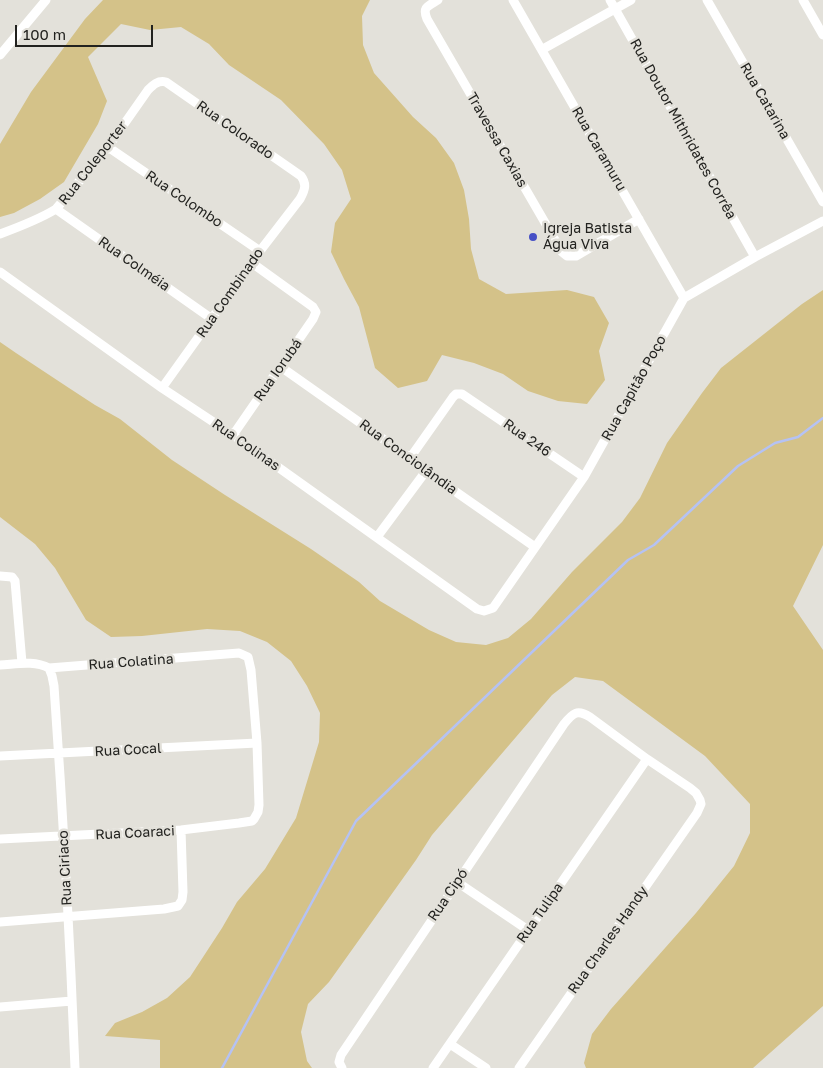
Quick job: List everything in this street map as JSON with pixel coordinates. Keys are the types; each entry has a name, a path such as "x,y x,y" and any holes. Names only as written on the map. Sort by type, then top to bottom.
{"street":[{"path":"0,56 46,0"},
{"name":"Travessa Caxias","path":"438,0 428,5 425,9 427,20 562,252 570,256 581,254 639,219"},
{"name":"Rua Caramuru","path":"513,0 684,298"},
{"name":"Rua Doutor Mithridates Corrêa","path":"610,0 755,257"},
{"path":"542,49 631,0"},
{"name":"Rua Catarina","path":"707,0 823,202"},
{"path":"803,0 823,35"},
{"name":"Rua Colorado","path":"148,90 158,82 166,82 301,176 305,185 300,199"},
{"name":"Rua Coleporter","path":"0,234 33,222 56,209 108,148 148,90"},
{"name":"Rua Colombo","path":"108,148 260,251"},
{"name":"Rua Combinado","path":"162,388 260,251 300,199"},
{"name":"Rua Colméia","path":"56,209 212,319"},
{"path":"684,298 823,221"},
{"name":"Rua Iorubá","path":"233,435 281,367 316,312 310,304 252,263"},
{"name":"Rua Colinas","path":"0,272 477,609 487,611 493,608"},
{"name":"Rua Capitão Poço","path":"493,608 584,477 684,298"},
{"name":"Rua Conciolândia","path":"281,367 535,547"},
{"name":"Rua 246","path":"410,458 453,397 456,394 462,394 584,477"},
{"path":"377,537 426,471"},
{"path":"0,576 12,577 15,580 22,663"},
{"name":"Rua Colatina","path":"0,665 34,663 49,668 239,654 248,657 251,670 256,743"},
{"name":"Rua Ciriaco","path":"49,668 54,686 59,753 75,1068"},
{"name":"Rua Cipó","path":"342,1068 339,1062 341,1054 571,716 578,712 585,714 646,759"},
{"name":"Rua Cocal","path":"0,756 256,743"},
{"name":"Rua Coaraci","path":"0,839 180,830 252,821 260,805 256,743"},
{"name":"Rua Charles Handy","path":"519,1068 697,813 701,804 699,797 690,788 646,759"},
{"name":"Rua Tulipa","path":"433,1068 646,759"},
{"path":"0,922 174,908 178,906 181,903 183,892 180,830"},
{"path":"457,882 528,930"},
{"path":"0,1007 72,1001"},
{"path":"450,1044 486,1068"}],"shaded area":[{"path":"103,0 370,0 362,16 363,45 374,73 413,117 436,138 454,163 464,190 469,219 471,249 479,279 506,294 567,290 594,297 609,323 599,351 605,380 587,404 558,401 528,391 503,374 474,363 442,355 427,381 398,388 375,368 359,307 331,252 335,223 351,199 342,170 324,144 281,100 229,65 209,44 181,27 150,30 121,24 88,57 107,101 98,124 64,182 40,199 14,213 0,217 0,144 31,92 85,19"},
{"path":"823,290 823,545 793,606 823,650 823,1006 753,1068 586,1068 584,1063 592,1034 611,1009 696,913 734,866 750,833 750,804 705,756 603,681 575,677 552,695 432,835 329,982 308,1004 301,1032 307,1061 312,1068 160,1068 160,1040 105,1036 115,1023 142,1012 167,998 190,977 237,902 265,869 296,818 319,742 320,713 307,686 291,661 267,642 240,631 207,629 142,636 111,637 86,620 55,568 35,544 0,517 0,342 95,405 120,419 172,460 311,549 359,582 380,601 429,630 456,642 486,645 508,638 531,619 572,572 622,522 640,498 667,443 721,368 802,304"}],"waterway":[{"path":"222,1068 356,821 628,560 654,545 738,466 775,443 798,437 823,418"}],"place":[{"name":"Igreja Batista Água Viva","path":"533,237"}]}
